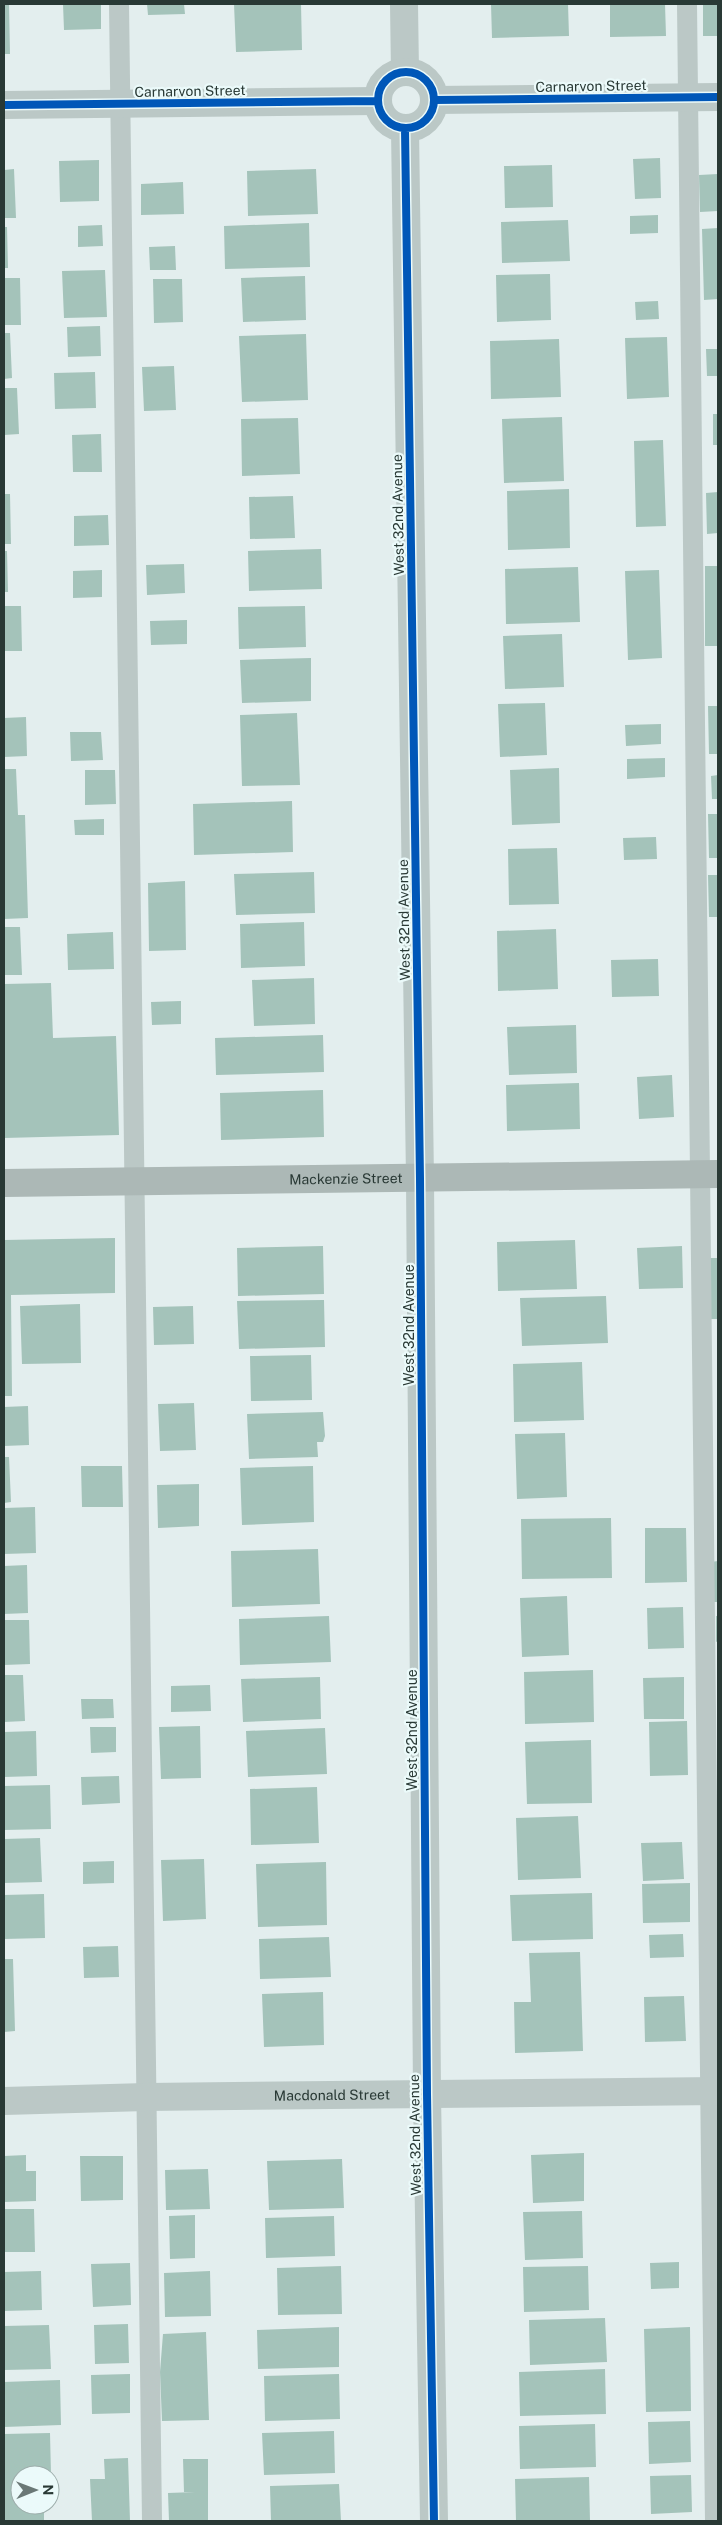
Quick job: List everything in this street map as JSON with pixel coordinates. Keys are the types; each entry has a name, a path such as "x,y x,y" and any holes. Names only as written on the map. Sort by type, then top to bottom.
{"street":[{"path":"404,4 405,72"},
{"path":"405,72 416,73 426,80 432,90 434,100 432,112 426,121 416,127 405,129 394,127 385,121 379,112 377,101 379,90 385,81 394,74 405,72"},
{"name":"Carnarvon Street","path":"434,100 718,97"},
{"name":"Carnarvon Street","path":"4,105 377,101"},
{"name":"West 32nd Avenue","path":"405,129 420,1179 427,2094 434,2521"},
{"name":"Mackenzie Street","path":"4,1183 709,1174"},
{"name":"Macdonald Street","path":"4,2101 146,2097 715,2091"}],"lane":[{"path":"120,4 133,1182 152,2521"},
{"path":"687,4 709,1174 715,2091 715,2521"}],"building":[{"path":"4,4 9,4 10,54 4,54"},
{"path":"63,4 101,4 101,29 64,30"},
{"path":"147,4 184,4 185,14 148,15"},
{"path":"234,4 301,4 302,50 236,52"},
{"path":"491,4 568,4 569,36 492,38"},
{"path":"610,4 665,4 666,36 610,37"},
{"path":"703,5 718,5 718,36 703,36"},
{"path":"660,158 661,198 635,199 633,159"},
{"path":"99,160 99,201 60,202 59,161"},
{"path":"552,165 553,207 505,208 504,166"},
{"path":"14,169 16,218 4,218 4,170"},
{"path":"316,169 318,214 248,216 247,171"},
{"path":"718,174 718,211 700,212 699,175"},
{"path":"183,182 184,214 141,215 141,184"},
{"path":"658,215 658,233 630,234 630,216"},
{"path":"568,220 570,261 502,263 501,222"},
{"path":"309,223 310,267 225,269 224,226"},
{"path":"102,225 103,246 78,247 78,226"},
{"path":"4,227 7,227 8,268 4,268"},
{"path":"718,228 718,299 704,300 702,229"},
{"path":"175,246 176,270 150,270 149,247"},
{"path":"105,270 107,317 64,318 62,271"},
{"path":"550,274 551,320 497,322 496,275"},
{"path":"305,276 306,320 243,322 241,278"},
{"path":"4,278 20,278 21,325 4,325"},
{"path":"153,279 182,279 183,322 154,323"},
{"path":"658,301 659,319 636,320 635,302"},
{"path":"100,326 101,356 68,357 67,327"},
{"path":"4,333 10,333 12,378 4,379"},
{"path":"306,334 308,400 242,402 239,336"},
{"path":"667,337 669,397 627,399 625,338"},
{"path":"559,339 561,397 491,399 490,341"},
{"path":"706,349 718,349 718,376 707,376"},
{"path":"174,366 176,410 144,411 142,367"},
{"path":"95,372 96,408 55,409 54,373"},
{"path":"4,388 17,388 19,434 4,435"},
{"path":"713,414 718,414 718,445 713,445"},
{"path":"562,417 564,481 504,483 502,419"},
{"path":"298,418 300,474 242,476 241,419"},
{"path":"101,434 102,472 73,472 72,435"},
{"path":"663,440 666,526 636,527 634,441"},
{"path":"569,489 570,548 508,550 507,491"},
{"path":"718,492 718,533 707,534 706,493"},
{"path":"4,494 10,494 11,544 4,544"},
{"path":"293,496 295,538 250,539 249,497"},
{"path":"108,515 109,545 74,546 74,516"},
{"path":"321,549 322,589 249,591 248,551"},
{"path":"4,551 7,551 8,592 4,592"},
{"path":"184,564 185,593 147,595 146,565"},
{"path":"705,566 718,566 718,646 705,646"},
{"path":"578,567 580,622 506,624 505,569"},
{"path":"102,570 102,597 73,598 73,571"},
{"path":"659,570 662,658 628,660 625,571"},
{"path":"4,606 21,606 22,651 4,651"},
{"path":"305,606 306,647 239,649 238,607"},
{"path":"187,620 187,644 151,645 150,621"},
{"path":"562,634 564,687 505,689 503,636"},
{"path":"311,658 311,701 242,703 240,660"},
{"path":"545,703 547,755 500,757 498,704"},
{"path":"708,706 718,706 718,754 709,754"},
{"path":"297,713 300,785 242,786 240,715"},
{"path":"26,717 27,756 4,757 4,718"},
{"path":"661,724 661,744 626,746 625,725"},
{"path":"70,732 101,732 103,760 71,761"},
{"path":"665,758 665,777 627,779 627,759"},
{"path":"559,768 560,823 512,825 510,770"},
{"path":"4,769 16,769 18,815 25,815 28,918 4,919"},
{"path":"85,770 115,770 116,804 85,805"},
{"path":"718,775 718,799 712,799 711,776"},
{"path":"292,801 293,852 194,855 193,804"},
{"path":"708,814 718,814 718,858 709,858"},
{"path":"104,819 104,835 75,835 74,820"},
{"path":"656,837 657,859 624,860 623,838"},
{"path":"557,848 559,904 509,905 508,849"},
{"path":"314,872 315,913 236,915 234,874"},
{"path":"708,875 718,875 718,917 709,917"},
{"path":"185,881 186,950 149,951 148,883"},
{"path":"304,922 305,966 241,968 240,924"},
{"path":"4,927 20,927 22,975 4,975"},
{"path":"556,929 558,989 498,991 497,931"},
{"path":"113,932 114,969 68,970 67,934"},
{"path":"658,959 659,996 612,997 611,960"},
{"path":"314,978 315,1024 254,1026 252,980"},
{"path":"51,983 53,1038 116,1036 119,1135 4,1138 4,984"},
{"path":"181,1001 181,1024 152,1025 151,1002"},
{"path":"576,1025 577,1073 509,1075 507,1027"},
{"path":"323,1035 324,1072 216,1075 215,1038"},
{"path":"672,1075 674,1117 639,1119 637,1077"},
{"path":"579,1083 580,1129 507,1131 506,1085"},
{"path":"323,1090 324,1137 221,1140 220,1093"},
{"path":"115,1238 115,1293 11,1295 12,1396 4,1396 4,1240"},
{"path":"575,1240 577,1289 498,1291 497,1242"},
{"path":"323,1246 324,1294 238,1296 237,1248"},
{"path":"682,1246 683,1288 639,1289 637,1248"},
{"path":"703,1258 718,1258 718,1319 705,1319"},
{"path":"606,1296 608,1343 522,1346 520,1298"},
{"path":"324,1300 325,1347 239,1349 237,1301"},
{"path":"80,1304 81,1363 22,1364 20,1306"},
{"path":"193,1306 194,1344 154,1345 153,1307"},
{"path":"311,1355 312,1400 251,1401 250,1356"},
{"path":"582,1362 584,1420 514,1422 513,1364"},
{"path":"194,1403 196,1450 160,1451 158,1404"},
{"path":"28,1406 29,1445 4,1446 4,1407"},
{"path":"323,1412 325,1436 323,1442 317,1442 318,1457 249,1459 247,1414"},
{"path":"565,1433 567,1497 517,1499 515,1434"},
{"path":"4,1457 9,1457 11,1502 4,1503"},
{"path":"81,1466 122,1466 123,1507 82,1507"},
{"path":"313,1466 314,1522 242,1525 240,1468"},
{"path":"199,1484 199,1526 158,1528 157,1485"},
{"path":"35,1507 36,1553 4,1554 4,1508"},
{"path":"611,1518 612,1578 522,1579 521,1519"},
{"path":"645,1528 686,1528 687,1582 645,1583"},
{"path":"318,1549 320,1604 232,1607 231,1551"},
{"path":"718,1561 718,1602 713,1602 711,1562"},
{"path":"27,1565 28,1613 4,1614 4,1566"},
{"path":"567,1596 569,1655 522,1657 520,1598"},
{"path":"683,1607 684,1648 648,1649 647,1608"},
{"path":"329,1616 331,1662 240,1665 239,1619"},
{"path":"716,1616 718,1616 718,1641 716,1642"},
{"path":"4,1620 29,1620 30,1664 4,1665"},
{"path":"593,1670 594,1722 525,1724 524,1672"},
{"path":"4,1675 23,1675 25,1721 4,1722"},
{"path":"320,1677 321,1719 243,1722 241,1679"},
{"path":"684,1677 684,1719 644,1719 643,1678"},
{"path":"210,1685 211,1711 171,1712 171,1686"},
{"path":"81,1699 113,1699 114,1718 82,1719"},
{"path":"687,1721 688,1775 650,1776 649,1722"},
{"path":"200,1726 201,1778 161,1779 159,1727"},
{"path":"90,1727 116,1727 116,1752 91,1753"},
{"path":"325,1728 327,1774 248,1777 246,1731"},
{"path":"36,1731 37,1776 4,1777 4,1732"},
{"path":"591,1740 592,1803 527,1804 525,1742"},
{"path":"119,1776 120,1803 82,1805 81,1777"},
{"path":"50,1785 51,1829 4,1830 4,1786"},
{"path":"317,1787 319,1843 251,1845 250,1789"},
{"path":"578,1816 581,1878 518,1880 516,1818"},
{"path":"40,1838 42,1882 4,1883 4,1839"},
{"path":"682,1842 684,1879 643,1881 641,1843"},
{"path":"204,1859 206,1919 163,1921 161,1860"},
{"path":"114,1861 114,1883 83,1884 83,1862"},
{"path":"326,1862 327,1925 258,1927 256,1864"},
{"path":"690,1883 690,1922 643,1923 642,1884"},
{"path":"592,1893 593,1939 512,1941 510,1895"},
{"path":"44,1894 45,1938 4,1939 4,1895"},
{"path":"683,1934 684,1957 650,1958 649,1935"},
{"path":"329,1937 331,1977 260,1979 259,1939"},
{"path":"118,1946 119,1977 84,1978 83,1947"},
{"path":"580,1952 583,2051 515,2053 514,2002 531,2002 529,1953"},
{"path":"4,1959 13,1959 15,2031 4,2032"},
{"path":"323,1992 324,2045 264,2047 262,1994"},
{"path":"684,1996 686,2041 645,2042 644,1997"},
{"path":"584,2153 584,2201 533,2203 531,2155"},
{"path":"26,2155 26,2171 36,2171 36,2201 4,2202 4,2156"},
{"path":"80,2156 123,2156 123,2200 81,2201"},
{"path":"342,2159 344,2208 269,2210 267,2161"},
{"path":"208,2169 210,2209 166,2210 165,2170"},
{"path":"4,2209 34,2209 35,2252 4,2252"},
{"path":"582,2211 583,2258 525,2260 523,2212"},
{"path":"195,2215 195,2258 170,2259 169,2216"},
{"path":"334,2216 335,2256 266,2258 265,2218"},
{"path":"679,2262 679,2288 651,2289 650,2263"},
{"path":"130,2263 131,2305 93,2307 91,2264"},
{"path":"341,2266 342,2314 278,2315 277,2268"},
{"path":"588,2266 589,2310 524,2312 523,2267"},
{"path":"41,2271 42,2310 4,2311 4,2272"},
{"path":"210,2271 211,2316 165,2317 164,2273"},
{"path":"605,2318 607,2362 530,2365 529,2320"},
{"path":"128,2324 129,2363 95,2364 94,2325"},
{"path":"49,2325 51,2369 4,2370 4,2326"},
{"path":"339,2327 339,2367 258,2369 257,2330"},
{"path":"690,2327 691,2411 646,2412 644,2329"},
{"path":"206,2332 209,2420 162,2421 160,2372 163,2334"},
{"path":"605,2369 606,2414 520,2416 519,2372"},
{"path":"130,2374 130,2413 92,2414 91,2375"},
{"path":"339,2374 340,2419 265,2421 264,2376"},
{"path":"60,2380 61,2425 4,2427 4,2382"},
{"path":"690,2421 691,2462 649,2464 648,2422"},
{"path":"595,2424 596,2467 520,2469 519,2426"},
{"path":"334,2431 335,2473 264,2475 262,2433"},
{"path":"50,2433 51,2465 10,2465 10,2515 44,2515 44,2521 4,2521 4,2434"},
{"path":"128,2458 130,2521 92,2521 90,2479 105,2479 104,2459"},
{"path":"183,2459 208,2459 208,2521 169,2521 168,2493 195,2492 184,2492"},
{"path":"691,2475 692,2512 651,2514 650,2476"},
{"path":"589,2477 590,2521 516,2521 515,2479"},
{"path":"339,2484 341,2521 271,2521 270,2486"}],"cycle path":[{"path":"400,72 412,72 422,76 430,84 434,100 430,116 422,124 412,128 400,128 390,124 382,116 378,106 378,94 382,84 390,76 400,72"},
{"path":"434,100 718,97"},
{"path":"4,105 377,101"},
{"path":"405,129 420,1179 427,2094 434,2521"}]}
